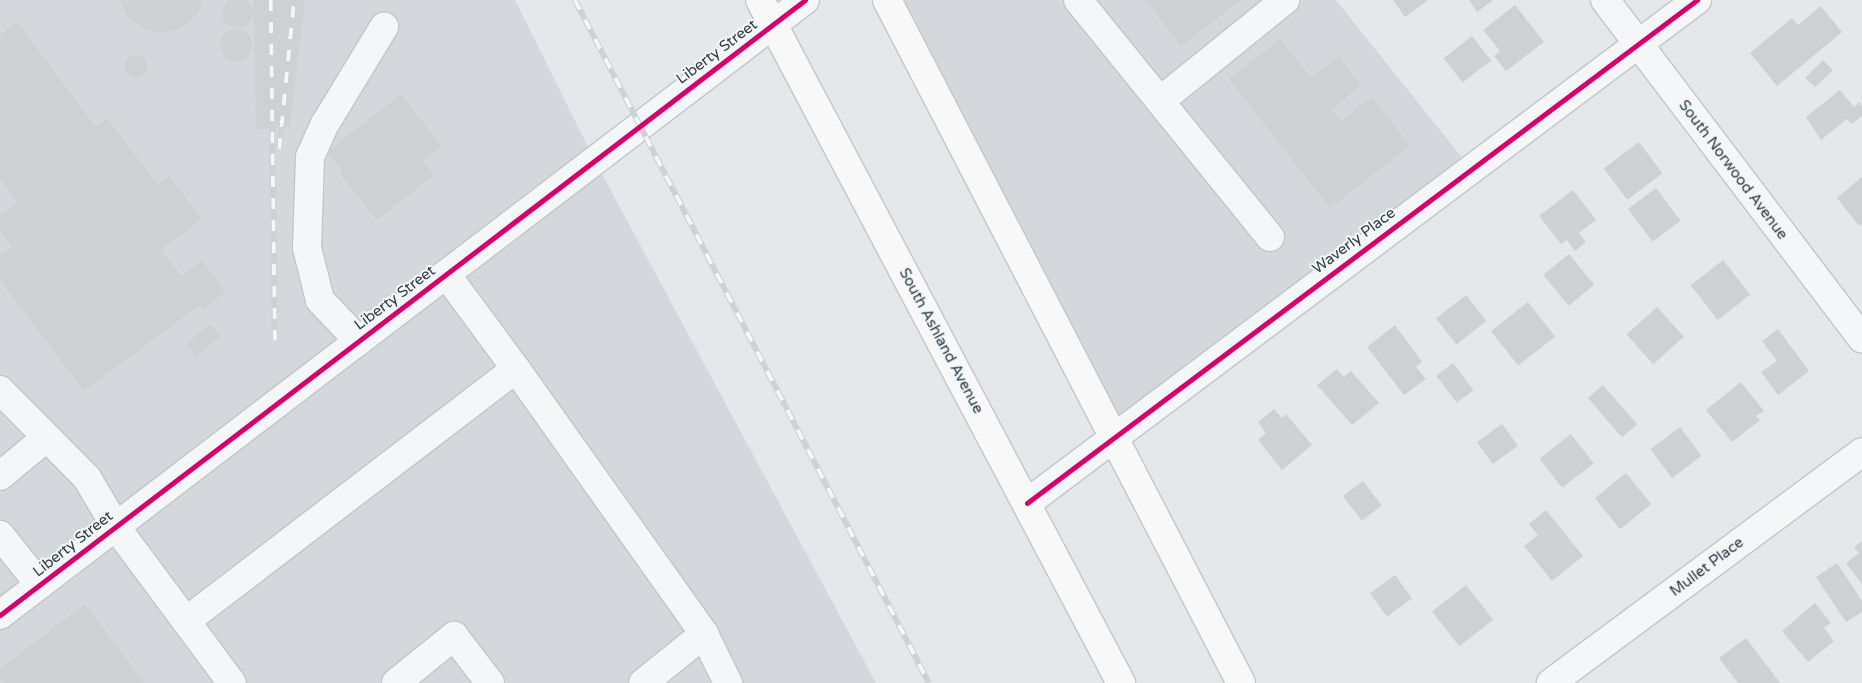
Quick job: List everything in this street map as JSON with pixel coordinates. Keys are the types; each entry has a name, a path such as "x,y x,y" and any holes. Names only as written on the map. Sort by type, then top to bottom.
{"main road":[{"name":"South Ashland Avenue","path":"760,0 1121,683"},
{"path":"887,0 1241,683"}],"street":[{"name":"Liberty Street","path":"0,615 805,0"},
{"path":"1078,0 1270,237"},
{"path":"1160,101 1285,0"},
{"name":"South Norwood Avenue","path":"1605,0 1862,339"},
{"name":"Waverly Place","path":"1027,503 1697,0"},
{"path":"359,341 320,300 307,248 310,157 325,124 384,26"},
{"path":"446,274 516,369 704,634 728,683"},
{"path":"186,621 516,369"},
{"path":"0,390 86,478 116,526 232,683"},
{"path":"0,476 46,438"},
{"name":"Mullet Place","path":"1552,683 1862,452"},
{"path":"0,535 40,585"},
{"path":"643,683 704,634"},
{"path":"396,683 454,636 490,683"}],"shaded area":[{"path":"0,0 515,0 595,161 876,683 0,683"},
{"path":"887,0 1336,0 1471,169 1113,438"}],"building":[{"path":"120,0 203,0 198,13 187,24 176,30 161,33 146,30 134,22 127,15"},
{"path":"228,0 247,0 254,10 253,0 305,0 290,127 256,129 254,15 246,26 237,28 230,26 223,20 222,12"},
{"path":"1146,0 1241,0 1181,46"},
{"path":"1393,0 1426,0 1427,1 1405,17"},
{"path":"1469,0 1493,0 1477,12"},
{"path":"1515,5 1544,42 1506,71 1494,56 1500,51 1483,30"},
{"path":"1821,6 1842,32 1777,86 1750,53 1792,18 1798,25"},
{"path":"17,22 96,127 107,118 158,185 169,176 202,219 161,250 181,276 202,260 225,292 203,309 200,305 84,391 0,280 0,256 12,247 0,231 0,216 18,203 0,179 0,35"},
{"path":"236,29 242,30 247,34 251,39 251,51 247,56 242,60 236,61 230,60 225,56 221,51 220,45 221,39 225,34 230,30"},
{"path":"1472,36 1491,60 1463,83 1444,58"},
{"path":"1280,39 1311,78 1339,56 1361,86 1331,109 1341,121 1372,97 1410,146 1330,208 1229,79"},
{"path":"136,55 144,58 147,66 144,74 136,77 128,74 125,66 128,58"},
{"path":"1823,60 1833,70 1815,88 1805,78"},
{"path":"1840,90 1854,107 1859,102 1862,106 1862,116 1852,124 1847,119 1821,140 1806,117"},
{"path":"401,94 442,147 423,161 434,175 377,220 340,174 343,172 327,152"},
{"path":"1639,142 1662,173 1627,200 1604,168"},
{"path":"1862,177 1862,223 1859,226 1837,198"},
{"path":"1656,188 1681,221 1653,242 1628,209"},
{"path":"1573,190 1596,220 1579,233 1586,242 1575,251 1567,240 1561,244 1539,216"},
{"path":"1569,254 1594,285 1569,306 1543,275"},
{"path":"1723,260 1750,295 1718,320 1691,285"},
{"path":"1466,295 1486,321 1456,344 1436,318"},
{"path":"1528,302 1555,337 1518,366 1491,331"},
{"path":"1657,307 1684,337 1653,364 1627,334"},
{"path":"210,324 220,336 197,356 186,344"},
{"path":"1395,325 1422,362 1416,367 1426,379 1404,395 1367,347"},
{"path":"1778,329 1809,371 1778,395 1761,372 1777,361 1762,341"},
{"path":"1453,363 1473,390 1457,403 1436,376"},
{"path":"1337,369 1344,377 1351,371 1379,403 1352,425 1317,385"},
{"path":"1741,382 1764,411 1756,416 1760,420 1732,442 1706,410"},
{"path":"1603,385 1637,424 1622,437 1588,398"},
{"path":"1274,409 1282,418 1286,414 1312,445 1282,470 1258,440 1266,433 1258,422"},
{"path":"1502,424 1518,446 1493,464 1477,442"},
{"path":"1680,427 1702,456 1672,478 1650,449"},
{"path":"1571,434 1594,463 1562,488 1539,459"},
{"path":"1626,473 1651,504 1620,529 1595,498"},
{"path":"1363,481 1382,506 1362,521 1343,496"},
{"path":"1546,510 1583,556 1552,581 1524,546 1538,535 1529,524"},
{"path":"1862,541 1862,584 1846,563 1859,553 1854,547"},
{"path":"1837,563 1862,601 1862,612 1846,622 1816,577"},
{"path":"1395,575 1412,598 1387,617 1370,593"},
{"path":"1466,585 1493,620 1459,646 1432,611"},
{"path":"1815,603 1831,623 1824,628 1834,641 1808,662 1782,631"},
{"path":"85,604 144,683 5,683 0,677 0,669"},
{"path":"1746,638 1780,683 1738,683 1719,658"}],"railway":[{"path":"271,0 275,340"},
{"path":"279,149 294,0"},
{"path":"575,0 929,683"}],"cycle path":[{"path":"0,615 805,0"},
{"path":"1027,503 1697,0"}]}
